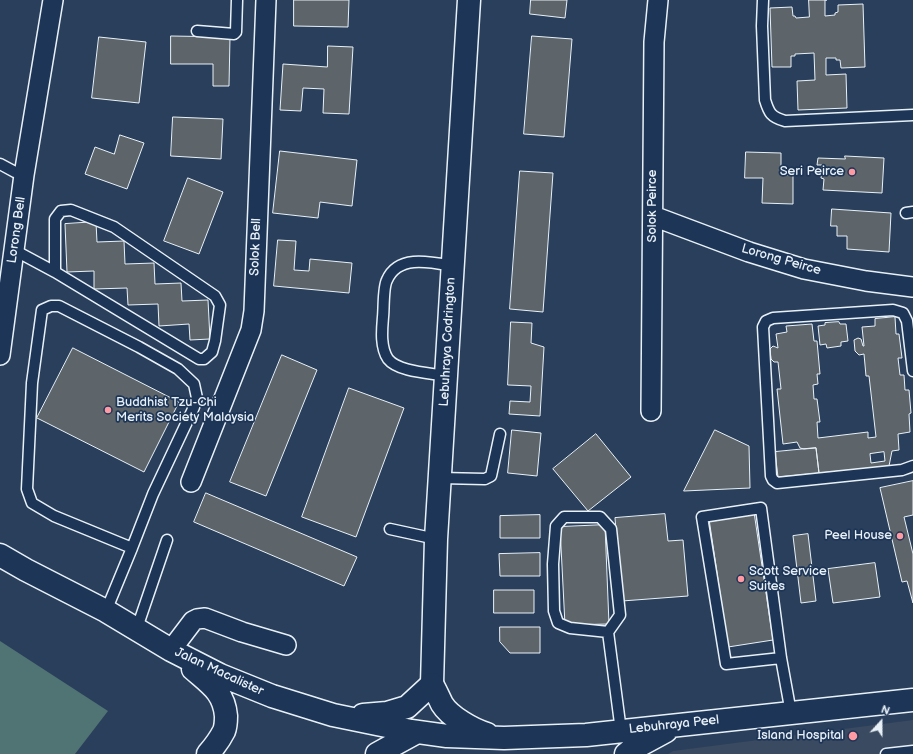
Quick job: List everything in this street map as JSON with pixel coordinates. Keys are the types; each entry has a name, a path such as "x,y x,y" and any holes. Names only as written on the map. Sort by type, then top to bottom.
{"main road":[{"name":"Lebuhraya Codrington","path":"426,733 424,719 432,684 436,539 468,0"},
{"name":"Jalan Macalister","path":"0,555 106,611 171,650 220,675 272,696 342,717 426,733"},
{"path":"171,650 215,689 222,699 226,720 224,730 208,754"},
{"path":"342,717 387,713 407,707 432,684 443,706 465,724 479,731 504,738"},
{"name":"Lebuhraya Peel","path":"426,733 447,736 504,738 586,735 913,700"},
{"path":"626,754 676,725"},
{"path":"377,754 426,733 444,754"}],"street":[{"name":"Lorong Bell","path":"0,350 2,324 24,175 53,0"},
{"name":"Solok Bell","path":"191,482 251,330 252,324 254,311 266,0"},
{"name":"Solok Peirce","path":"651,411 654,42 658,0"},
{"name":"Lorong Peirce","path":"653,216 748,252 804,269 866,281 913,287"},
{"path":"171,650 193,621 205,618 242,632 286,645"}],"lane":[{"path":"198,31 234,34 236,32 237,0"},
{"path":"763,0 762,26 765,100 768,110 775,118 785,121 913,115"},
{"path":"0,164 24,175"},
{"path":"14,250 55,272 198,359 204,359 212,352 220,305 215,296 114,227 71,210 61,211 55,219 55,272"},
{"path":"446,376 400,368 388,359 384,348 382,331 386,281 393,270 406,263 426,261 453,266"},
{"path":"106,611 132,548 153,494 197,398 194,384 178,369 140,347 59,306 51,306 42,310 32,383 27,489 32,503 54,516 132,548"},
{"path":"913,371 907,321 903,313 893,310 773,318 766,321 764,327 771,476 773,480 777,483 902,470 913,466"},
{"path":"440,478 485,479 491,476 500,434"},
{"path":"781,658 726,664 702,517 761,508 781,658 791,713"},
{"path":"608,632 570,628 558,623 554,611 552,564 556,526 564,517 600,517 611,529 620,615 608,632 621,731"},
{"path":"390,529 436,539"},
{"path":"136,628 166,540"},
{"path":"886,754 913,751"}],"shaded area":[{"name":"Island Hospital","path":"913,720 913,754 668,754 673,751"}],"green space":[{"path":"0,641 108,711 75,754 0,754"}],"building":[{"path":"294,0 349,0 348,27 294,26"},
{"path":"531,0 567,0 565,18 530,14"},
{"path":"809,0 825,0 825,16 835,15 835,13 838,12 838,5 863,4 865,67 841,68 840,60 836,60 836,58 826,58 826,75 846,74 847,108 798,110 797,81 815,80 814,53 795,54 795,56 791,56 791,67 772,67 770,8 792,7 793,16 796,18 809,17"},
{"path":"171,36 230,37 229,86 213,86 213,64 171,64"},
{"path":"532,36 572,39 564,137 524,134"},
{"path":"99,37 146,42 139,103 92,98"},
{"path":"328,46 353,47 349,114 323,113 324,89 303,88 301,111 280,110 283,64 327,67"},
{"path":"173,117 223,119 221,159 171,156"},
{"path":"120,135 144,143 127,189 85,174 95,147 114,154"},
{"path":"280,151 357,160 352,206 320,202 318,218 273,213"},
{"path":"746,152 781,153 781,175 793,175 793,204 762,203 763,178 745,178"},
{"name":"Seri Peirce","path":"845,156 884,158 882,193 823,190 824,179 821,178 822,165 817,165 818,158 845,159"},
{"path":"520,171 553,173 543,312 510,309"},
{"path":"188,178 223,192 199,254 164,241"},
{"path":"832,209 891,213 889,252 847,249 847,236 837,236 837,226 831,226"},
{"path":"96,222 97,242 124,241 125,264 154,263 155,284 181,283 182,301 208,300 210,339 190,340 189,324 159,326 158,304 128,305 127,288 94,289 94,271 67,272 65,224"},
{"path":"278,240 296,241 294,270 309,271 310,259 352,263 349,293 274,286"},
{"path":"895,317 896,334 899,334 902,358 898,358 900,375 904,375 905,390 909,390 911,413 909,414 910,432 898,434 899,450 892,451 889,466 819,473 816,448 800,448 797,442 783,444 777,389 781,389 778,362 774,362 771,359 770,349 773,346 778,348 776,334 787,332 786,326 812,324 814,341 817,341 820,374 817,374 818,384 813,385 814,399 817,399 820,422 817,422 818,438 868,432 868,438 876,437 869,376 866,376 864,354 859,355 855,351 854,340 858,338 861,339 864,346 862,327 875,326 875,319","holes":["884,452 885,461 871,463 870,454"]},
{"path":"511,322 532,323 531,343 544,347 540,416 509,414 510,401 530,402 531,386 508,385"},
{"path":"839,322 840,324 846,324 848,341 841,342 841,346 827,348 826,344 820,345 818,326 825,325 825,323"},
{"name":"Buddhist Tzu-Chi Merits Society Malaysia","path":"73,348 179,402 144,472 37,418"},
{"path":"282,355 317,370 266,496 230,482"},
{"path":"349,388 404,408 356,537 302,517"},
{"path":"512,430 541,433 537,476 508,473"},
{"path":"715,430 749,446 750,488 684,491"},
{"path":"596,434 631,477 588,511 553,469"},
{"path":"816,448 819,473 778,477 775,452"},
{"name":"Peel House","path":"913,481 913,515 904,517 913,554 913,603 907,581 902,582 880,488"},
{"path":"206,493 357,557 344,586 194,522"},
{"name":"Scott Service Suites","path":"754,512 773,640 728,647 709,519"},
{"path":"665,514 668,541 683,540 688,596 622,601 615,518"},
{"path":"540,515 540,538 500,538 500,516"},
{"path":"605,525 609,624 565,625 560,527"},
{"path":"808,534 816,601 801,603 793,536"},
{"path":"540,553 540,576 500,576 499,554"},
{"path":"875,563 880,597 833,603 828,569"},
{"path":"494,590 534,590 534,613 494,613"},
{"path":"500,627 540,627 540,653 510,653 500,642"}],"place":[{"name":"Seri Peirce","path":"852,172"},
{"name":"Buddhist Tzu-Chi Merits Society Malaysia","path":"108,410"},
{"name":"Peel House","path":"900,536"},
{"name":"Scott Service Suites","path":"741,579"},
{"name":"Island Hospital","path":"853,736"}]}
